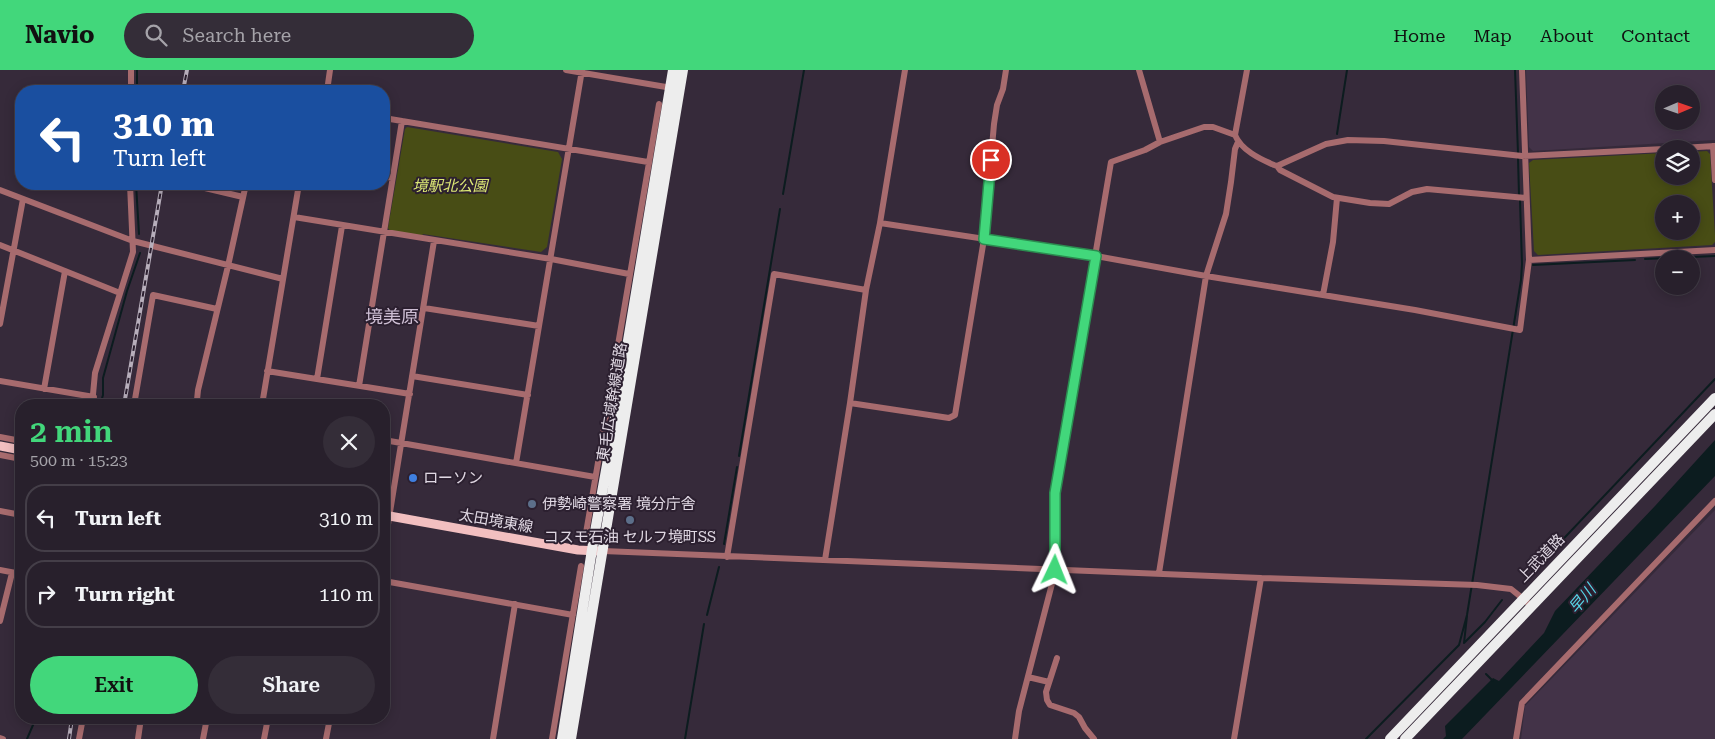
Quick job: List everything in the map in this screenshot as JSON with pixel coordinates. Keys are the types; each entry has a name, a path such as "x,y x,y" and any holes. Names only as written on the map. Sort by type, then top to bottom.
{"highway":[{"name":"東毛広域幹線道路","path":"571,739 603,551 675,89 673,70"},
{"name":"東毛広域幹線道路","path":"562,739 652,198 675,89 683,70"},
{"name":"上武道路","path":"1390,739 1715,398"},
{"name":"上武道路","path":"1405,739 1715,414"}],"main road":[{"path":"0,446 15,447"},
{"name":"太田境東線","path":"390,517 578,550 603,551"}],"street":[{"path":"131,70 132,85"},
{"path":"327,85 330,70"},
{"path":"566,70 582,71 675,89"},
{"path":"824,560 850,403 866,290 880,223 905,70"},
{"path":"850,403 953,418 957,411 984,239 994,124 1006,70"},
{"path":"1139,70 1160,142"},
{"path":"1247,70 1235,135 1238,142 1246,150 1277,166 1280,170 1303,183 1337,198 1384,204 1412,192 1427,189 1526,198"},
{"path":"880,223 1096,256 1520,330 1529,260 1526,198 1520,156 1522,70"},
{"path":"516,463 582,71"},
{"path":"586,533 659,104"},
{"path":"390,119 648,162"},
{"path":"359,386 402,121"},
{"path":"1015,739 1019,711 1055,570 1055,493 1111,162 1145,150 1160,142 1209,127 1235,135"},
{"path":"1277,166 1326,144 1348,140 1393,142 1520,156 1655,149"},
{"path":"1159,573 1206,276 1226,214 1235,148 1238,142"},
{"path":"1700,147 1714,146 1715,180"},
{"path":"0,190 133,241 283,279"},
{"path":"0,381 94,397 95,373 133,252 130,190"},
{"path":"216,190 243,196"},
{"path":"197,399 244,190"},
{"path":"263,399 298,190"},
{"path":"641,207 652,198"},
{"path":"1323,295 1333,242 1337,198"},
{"path":"0,324 23,199"},
{"path":"294,217 551,259 629,274"},
{"path":"317,379 342,226"},
{"path":"390,497 410,394 434,241"},
{"path":"0,245 120,293"},
{"path":"1529,260 1715,250"},
{"path":"44,389 65,271"},
{"path":"727,557 774,274 866,290"},
{"path":"135,399 153,295 217,309"},
{"path":"424,308 540,326"},
{"path":"267,371 410,394"},
{"path":"412,376 528,395"},
{"path":"605,418 612,437"},
{"path":"0,437 15,444"},
{"path":"390,441 595,477"},
{"path":"0,455 15,458"},
{"path":"1516,739 1522,703 1715,501"},
{"path":"0,511 15,514"},
{"path":"603,551 1261,578 1469,584 1511,589 1532,606"},
{"path":"552,739 581,566"},
{"path":"0,570 15,573"},
{"path":"0,621 12,573"},
{"path":"1234,739 1261,578"},
{"path":"390,582 572,614"},
{"path":"493,739 514,604"},
{"path":"1057,658 1046,692 1048,702 1050,705 1080,717 1085,728 1094,739"},
{"path":"1028,677 1049,682"},
{"path":"557,710 569,694"},
{"path":"79,739 82,724"},
{"path":"138,739 141,724"},
{"path":"203,739 206,724"},
{"path":"264,739 267,724"},
{"path":"326,739 329,724"}],"shaded area":[{"path":"1526,70 1715,70 1715,140 1655,140 1655,144 1533,151 1529,147"},
{"path":"1715,510 1715,739 1521,739 1525,706"}],"green space":[{"name":"境駅北公園","path":"407,127 558,152 562,159 547,247 541,252 423,234 422,236 390,231 388,228 405,129"},
{"path":"1700,151 1707,151 1710,154 1715,242 1712,245 1538,255 1534,251 1529,163 1533,160 1655,153 1655,185 1700,185"}],"water":[{"name":"早川","path":"1715,440 1715,476 1462,739 1443,739 1446,736 1445,726 1493,678 1499,681 1544,633 1555,611"}],"waterway":[{"path":"137,70 137,85"},
{"path":"783,194 804,70"},
{"path":"1337,134 1347,70"},
{"path":"1515,70 1518,153"},
{"path":"1518,158 1519,195"},
{"path":"136,190 139,234"},
{"path":"1366,739 1459,645 1467,615 1521,280 1520,200"},
{"path":"739,456 780,209"},
{"path":"102,399 103,378 127,291 140,253"},
{"path":"1645,259 1715,256"},
{"path":"1533,265 1635,260"},
{"path":"1532,572 1715,379"},
{"path":"724,544 737,467"},
{"path":"707,615 719,567"},
{"path":"1464,643 1485,622 1502,600"},
{"path":"1464,643 1467,616"},
{"path":"685,739 704,624"},
{"path":"1486,674 1493,681"},
{"path":"27,739 33,724"}],"railway":[{"path":"184,85 187,70"},
{"path":"125,399 161,190"},
{"path":"69,739 71,724"}],"place":[{"name":"ローソン","path":"413,478"},
{"name":"伊勢崎警察署 境分庁舎","path":"532,504"},
{"name":"コスモ石油 セルフ境町SS","path":"630,520"}],"district":[{"name":"境美原","path":"392,316"}],"route":[{"path":"991,160 984,239 1096,256 1055,493 1055,570"}]}
